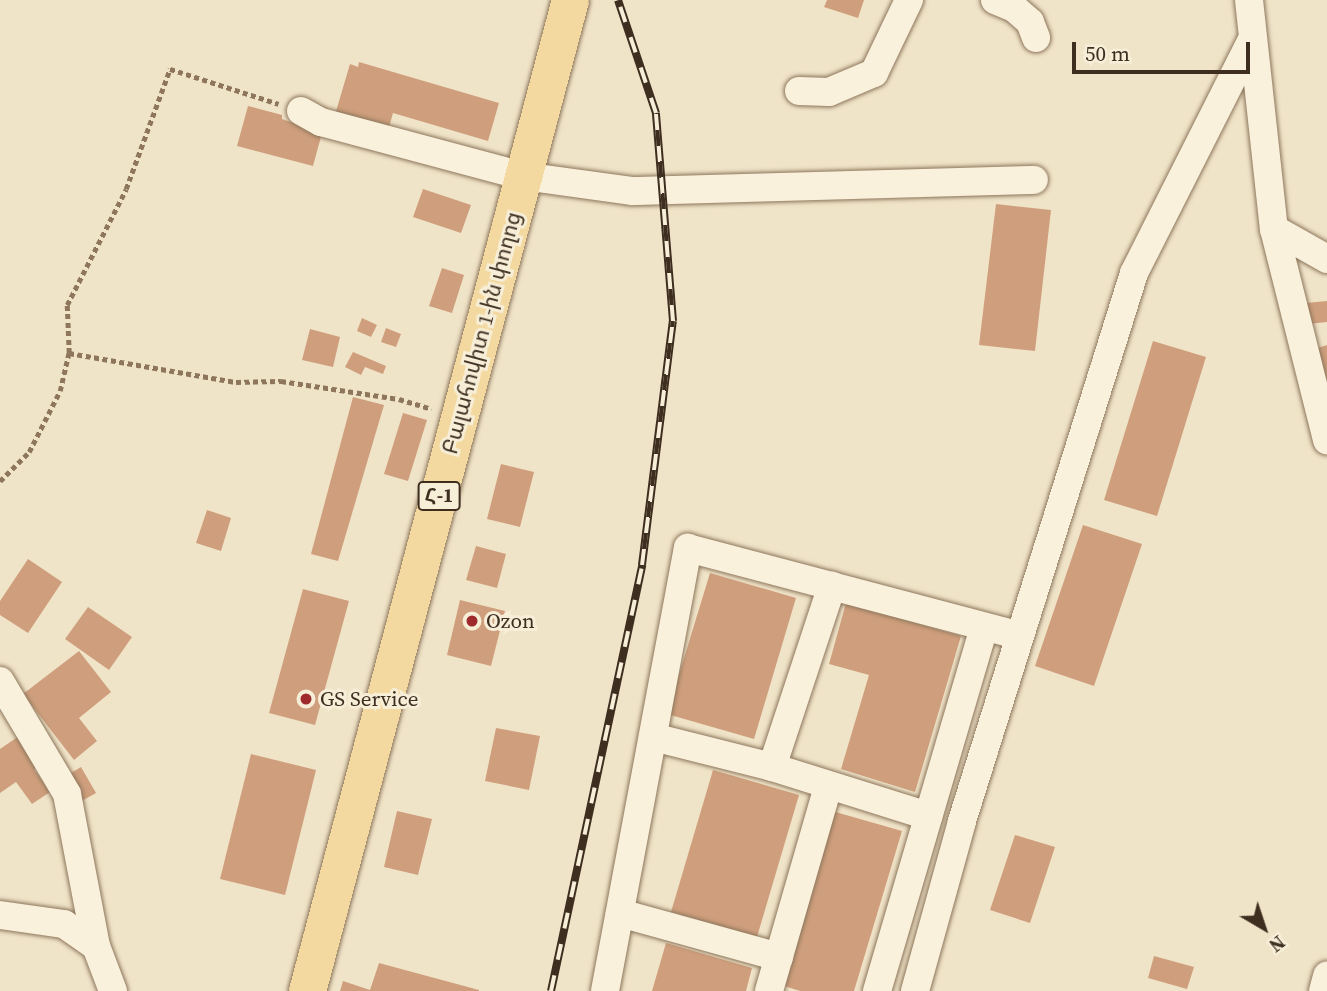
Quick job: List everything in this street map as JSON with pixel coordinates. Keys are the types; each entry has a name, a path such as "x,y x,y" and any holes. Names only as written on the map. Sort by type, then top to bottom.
{"main road":[{"name":"Բալահովիտ 1-ին փողոց","path":"307,991 570,0"}],"street":[{"path":"799,91 829,92 874,73 909,0"},
{"path":"995,0 1014,8 1030,22 1036,38"},
{"path":"1249,0 1274,229 1322,395 1327,440"},
{"path":"915,991 961,821 1133,273 1252,39"},
{"path":"301,111 321,122 523,176 633,191 1034,180"},
{"path":"1274,229 1327,259"},
{"path":"605,991 688,548 1020,636"},
{"path":"772,767 832,586"},
{"path":"877,991 984,626"},
{"path":"0,681 67,794 96,946 113,991"},
{"path":"653,737 772,767 928,816"},
{"path":"769,991 828,786"},
{"path":"620,913 779,957"},
{"path":"0,915 64,924 96,946"},
{"path":"1322,991 1327,975"}],"path":[{"path":"0,481 29,452 60,391 69,353 68,305 127,189 170,69 301,111"},
{"path":"69,353 236,382 281,381 399,399 459,418"}],"building":[{"path":"827,0 864,0 858,18 824,7"},
{"path":"359,62 499,103 488,141 393,113 387,134 334,118 350,64 358,67"},
{"path":"248,106 282,115 282,119 322,133 313,166 237,146"},
{"path":"423,189 471,205 461,233 413,217"},
{"path":"996,204 1051,210 1035,351 979,345"},
{"path":"442,268 464,275 452,313 429,306"},
{"path":"1327,301 1327,322 1308,324 1306,303"},
{"path":"362,318 377,325 371,337 357,331"},
{"path":"386,328 401,334 396,347 381,342"},
{"path":"310,329 340,337 333,367 302,360"},
{"path":"1153,341 1206,357 1157,516 1104,500"},
{"path":"1327,345 1327,387 1315,349"},
{"path":"353,352 386,366 383,374 365,367 361,375 345,367"},
{"path":"353,397 384,405 338,561 311,554"},
{"path":"403,413 427,420 408,481 384,474"},
{"path":"501,464 534,472 520,527 487,519"},
{"path":"207,510 231,518 221,551 196,543"},
{"path":"1083,525 1142,544 1094,686 1035,666"},
{"path":"476,546 506,554 497,588 466,580"},
{"path":"28,559 62,582 28,633 0,615 0,601"},
{"path":"710,573 796,598 754,739 667,714"},
{"path":"303,589 349,601 315,725 269,713"},
{"path":"460,600 505,611 491,666 447,655"},
{"path":"846,603 961,636 915,792 841,769 869,675 829,664"},
{"path":"88,607 132,637 109,670 65,639"},
{"path":"79,651 111,692 79,718 97,741 74,760 23,694"},
{"path":"496,728 540,736 529,790 485,781"},
{"path":"22,734 43,763 34,769 50,792 32,804 16,782 0,793 0,749"},
{"path":"251,754 316,770 285,895 220,879"},
{"path":"81,767 96,793 80,802 66,776"},
{"path":"713,770 799,795 757,937 671,912"},
{"path":"397,811 432,819 418,875 384,867"},
{"path":"832,811 902,831 854,991 800,991 781,985"},
{"path":"1015,835 1055,847 1030,923 990,910"},
{"path":"666,943 752,968 746,991 652,991"},
{"path":"1154,956 1194,967 1187,989 1148,978"},
{"path":"379,963 479,991 340,991 343,981 370,990"}],"railway":[{"path":"551,991 642,565 673,321 656,113 618,0"}],"place":[{"name":"Ozon","path":"472,621"},
{"name":"GS Service","path":"306,699"}]}
